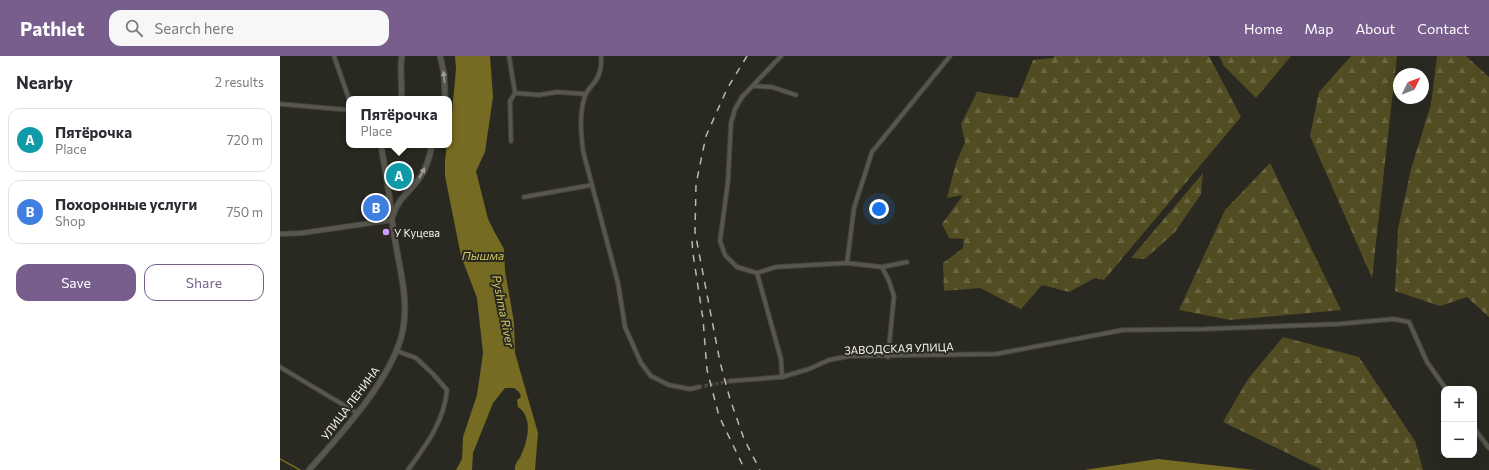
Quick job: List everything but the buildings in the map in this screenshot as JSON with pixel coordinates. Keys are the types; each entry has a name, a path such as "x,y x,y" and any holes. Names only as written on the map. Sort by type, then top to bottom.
{"main road":[{"path":"402,56 400,64 402,96"},
{"path":"440,56 444,73 444,96"},
{"name":"УЛИЦА ЛЕНИНА","path":"310,470 357,413 383,376 397,351 402,336 404,286 381,148"},
{"path":"392,218 397,204 422,174 431,148"}],"street":[{"path":"334,56 348,96"},
{"path":"509,56 515,93 510,101 511,141"},
{"path":"600,56 600,67 596,80 585,94 580,130 583,152 618,283 625,327 641,363 651,376 669,385 690,389 699,387"},
{"path":"782,56 742,97 735,109 731,123 728,181 720,241 725,255 737,267 757,274 776,267 847,263 882,267 907,262"},
{"path":"847,263 854,208 872,152 950,56"},
{"path":"754,86 772,87 796,95"},
{"path":"515,93 539,95 557,92 585,94"},
{"path":"280,104 346,110"},
{"path":"524,197 592,185"},
{"path":"280,234 302,233 392,218"},
{"path":"882,267 894,296 888,357"},
{"path":"757,274 781,359 782,378"},
{"name":"ЗАВОДСКАЯ УЛИЦА","path":"730,381 782,378 809,369 829,360 850,356 888,357 996,354 1123,330 1205,329 1338,324 1394,319 1409,322 1427,362 1444,386"},
{"path":"397,351 416,358 447,390 446,404 441,419 428,444 408,470"},
{"path":"280,367 357,413"},
{"path":"1477,432 1489,448"}],"green space":[{"path":"1054,56 1209,56 1241,117 1104,280 1095,278 1069,292 1042,285 1021,309 980,288 944,291 943,263 963,248 964,239 949,238 942,224 963,195 947,198 956,163 965,142 961,124 977,92 1018,98 1033,60 1053,58"},
{"path":"1219,56 1291,56 1256,98 1224,66"},
{"path":"1351,56 1397,56 1396,68 1393,68 1393,92 1372,278 1310,136 1319,92"},
{"path":"1437,56 1466,56 1489,77 1489,317 1467,297 1440,306 1395,291 1398,229 1411,169 1431,104"},
{"path":"1270,163 1341,310 1230,320 1179,310 1225,210"},
{"path":"1203,173 1201,194 1175,232 1145,259 1131,258"},
{"path":"1283,337 1359,357 1415,441 1423,470 1322,470 1223,422 1248,379"}],"water":[{"name":"Пышма","path":"455,56 490,56 493,97 485,152 476,171 488,219 504,249 505,271 514,322 515,353 538,433 535,470 515,470 515,465 521,455 526,441 528,428 526,416 518,407 517,400 521,397 519,392 514,388 505,388 493,403 473,453 472,470 456,470 462,459 463,437 477,395 483,353 477,298 461,256 445,176 447,148 452,148 452,112 456,69"},
{"path":"1158,459 1255,470 1084,470"}],"waterway":[{"path":"280,459 300,470"}],"tunnel":[{"path":"699,387 730,381"}],"railway":[{"path":"747,56 727,89 706,136 696,184 695,232 720,362 730,399 744,439 760,470"},
{"path":"692,241 703,319 707,370 719,416 745,470"}],"place":[{"name":"Пятёрочка","path":"399,176"},
{"name":"Похоронные услуги","path":"376,208"},
{"name":"У Куцева","path":"386,232"}],"water label":[{"name":"Pyshma River","path":"504,311"}]}
